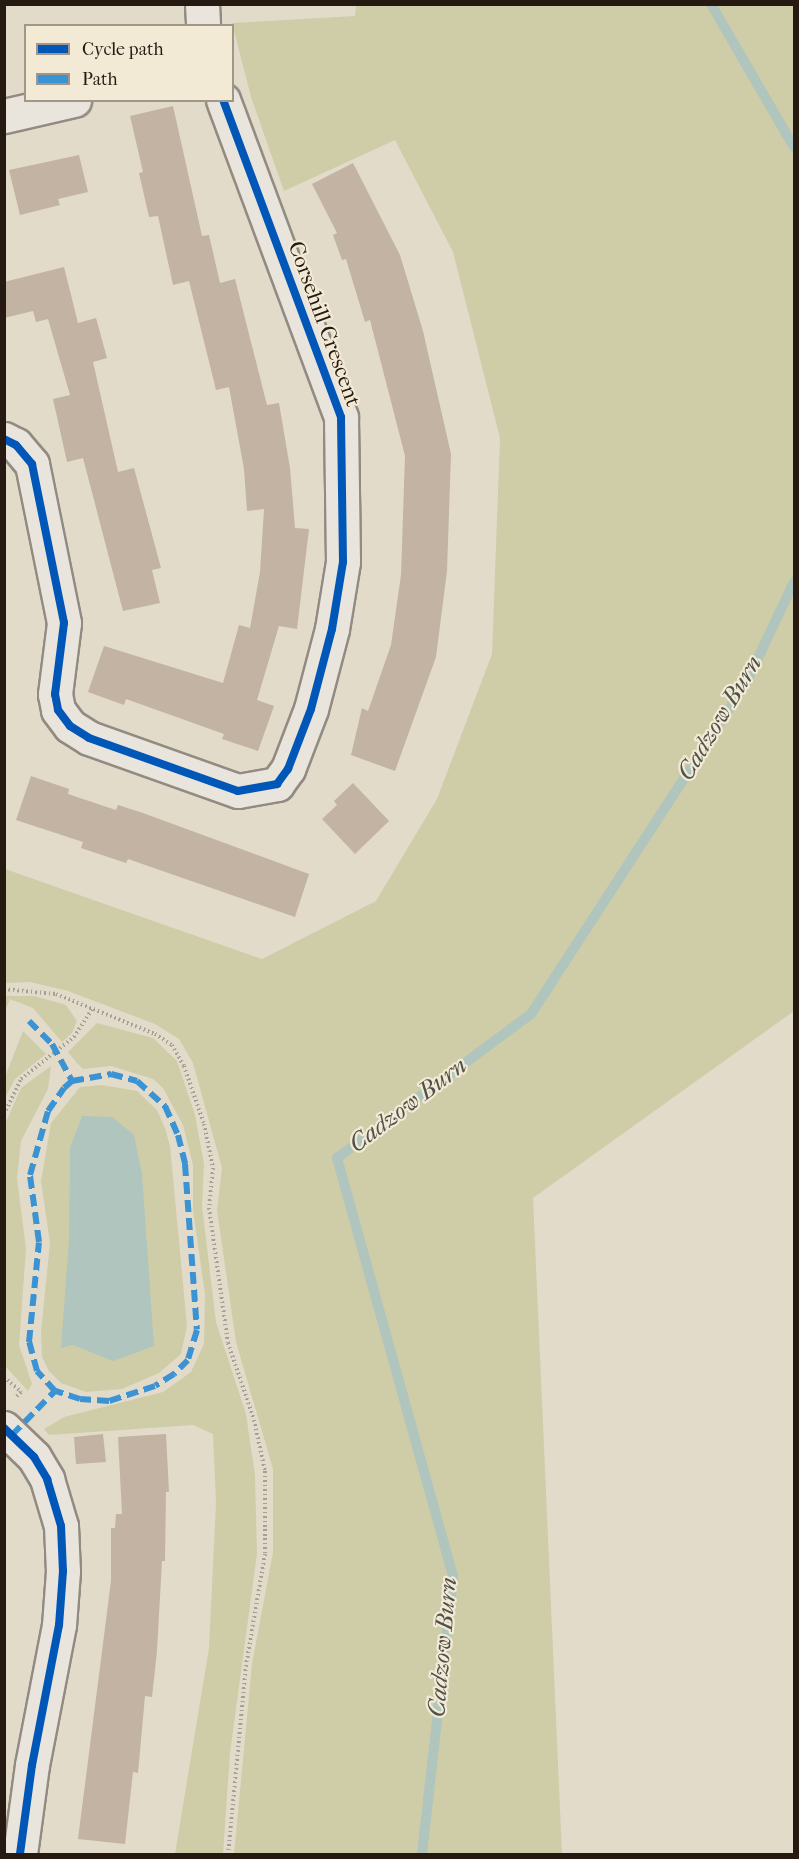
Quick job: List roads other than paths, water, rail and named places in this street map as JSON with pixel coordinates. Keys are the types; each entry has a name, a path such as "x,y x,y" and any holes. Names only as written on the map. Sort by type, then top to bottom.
{"street":[{"path":"202,4 203,24"},
{"path":"4,117 66,102"},
{"name":"Corsehill Crescent","path":"4,439 16,445 32,464 64,623 55,694 58,710 70,726 89,738 238,791 277,784 288,769 311,709 334,618 344,562 341,417 224,102"},
{"path":"4,1428 34,1457 47,1479 61,1526 63,1571 58,1625 32,1765 20,1854"}],"waterway":[{"name":"Cadzow Burn","path":"711,4 794,147"},
{"name":"Cadzow Burn","path":"422,1854 453,1576 337,1158 531,1014 747,681 794,582"}]}
